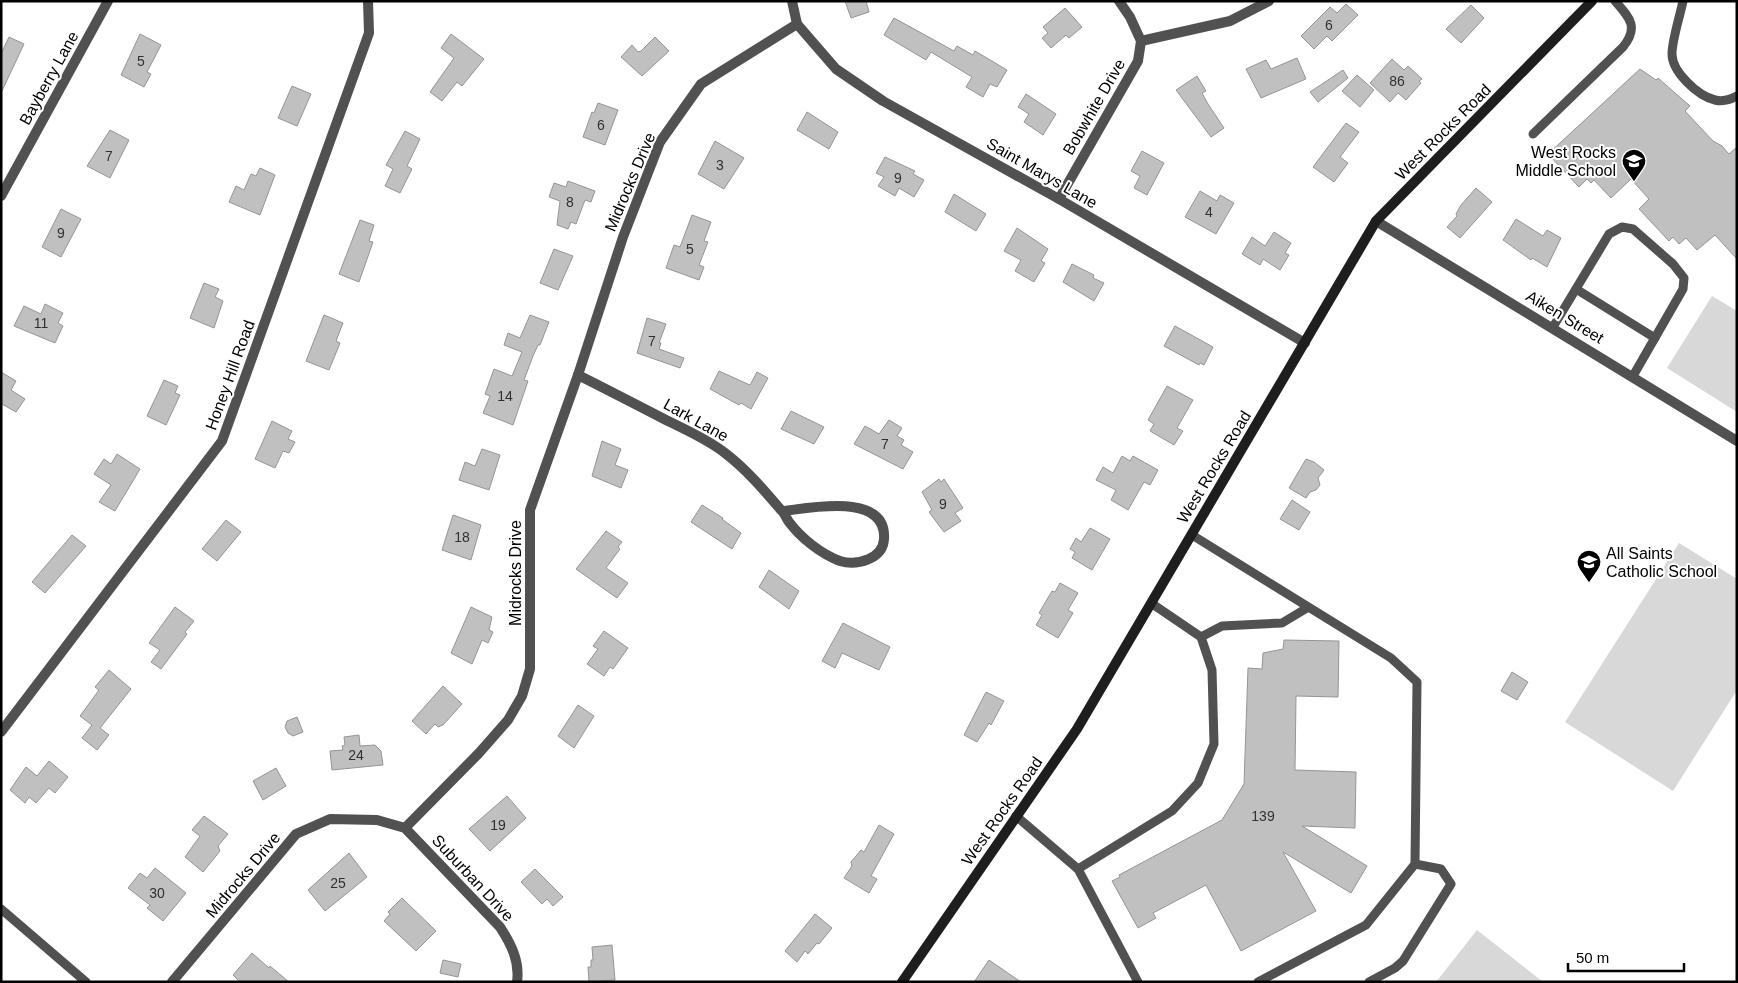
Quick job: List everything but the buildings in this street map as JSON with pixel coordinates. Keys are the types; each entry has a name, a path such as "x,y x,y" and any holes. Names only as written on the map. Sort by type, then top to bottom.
{"main road":[{"name":"West Rocks Road","path":"902,982 1077,729 1376,221 1592,1"}],"street":[{"name":"Bayberry Lane","path":"1,196 108,1"},
{"name":"Honey Hill Road","path":"1,732 222,441 370,33 368,1"},
{"name":"Saint Marys Lane","path":"792,1 797,24 836,69 875,96 1059,199 1305,343"},
{"path":"1119,1 1130,17 1141,41 1230,21 1269,1"},
{"name":"Midrocks Drive","path":"172,982 296,834 330,819 377,820 405,828 479,753 508,720 522,696 530,669 530,510 578,375 623,237 660,142 701,84 797,24"},
{"name":"Bobwhite Drive","path":"1059,199 1138,62 1141,41"},
{"name":"Aiken Street","path":"1376,221 1737,441"},
{"name":"Lark Lane","path":"578,375 706,440 748,473 783,511 799,534 825,553 839,560 862,562 872,558 884,544 881,523 876,514 867,510 853,506 783,511"},
{"name":"Suburban Drive","path":"405,828 500,927 510,944 518,970 517,982"}],"lane":[{"path":"1534,134 1632,36 1632,26 1625,13 1615,1"},
{"path":"1683,1 1672,54 1678,72 1700,93 1714,100 1729,101 1737,96"},
{"path":"1553,328 1609,234 1622,227 1633,229 1673,264 1684,278 1684,289 1633,376"},
{"path":"1576,289 1655,338"},
{"path":"1192,535 1307,608 1391,658 1417,682 1415,864 1366,925 1271,979 1258,982"},
{"path":"1078,869 1172,811 1198,783 1214,744 1212,670 1201,637 1151,603"},
{"path":"1201,637 1222,626 1282,623 1307,608"},
{"path":"1016,816 1078,869 1138,982"},
{"path":"1369,982 1395,968 1403,961 1450,884 1441,869 1415,864"},
{"path":"1,909 86,982"}],"shaded area":[{"path":"1712,296 1737,311 1737,412 1667,368"},
{"path":"1679,543 1737,579 1737,690 1673,791 1565,722"},
{"path":"1477,930 1543,982 1436,982"}],"place":[{"name":"West Rocks Middle School","path":"1634,182"},
{"name":"All Saints Catholic School","path":"1589,583"}]}
